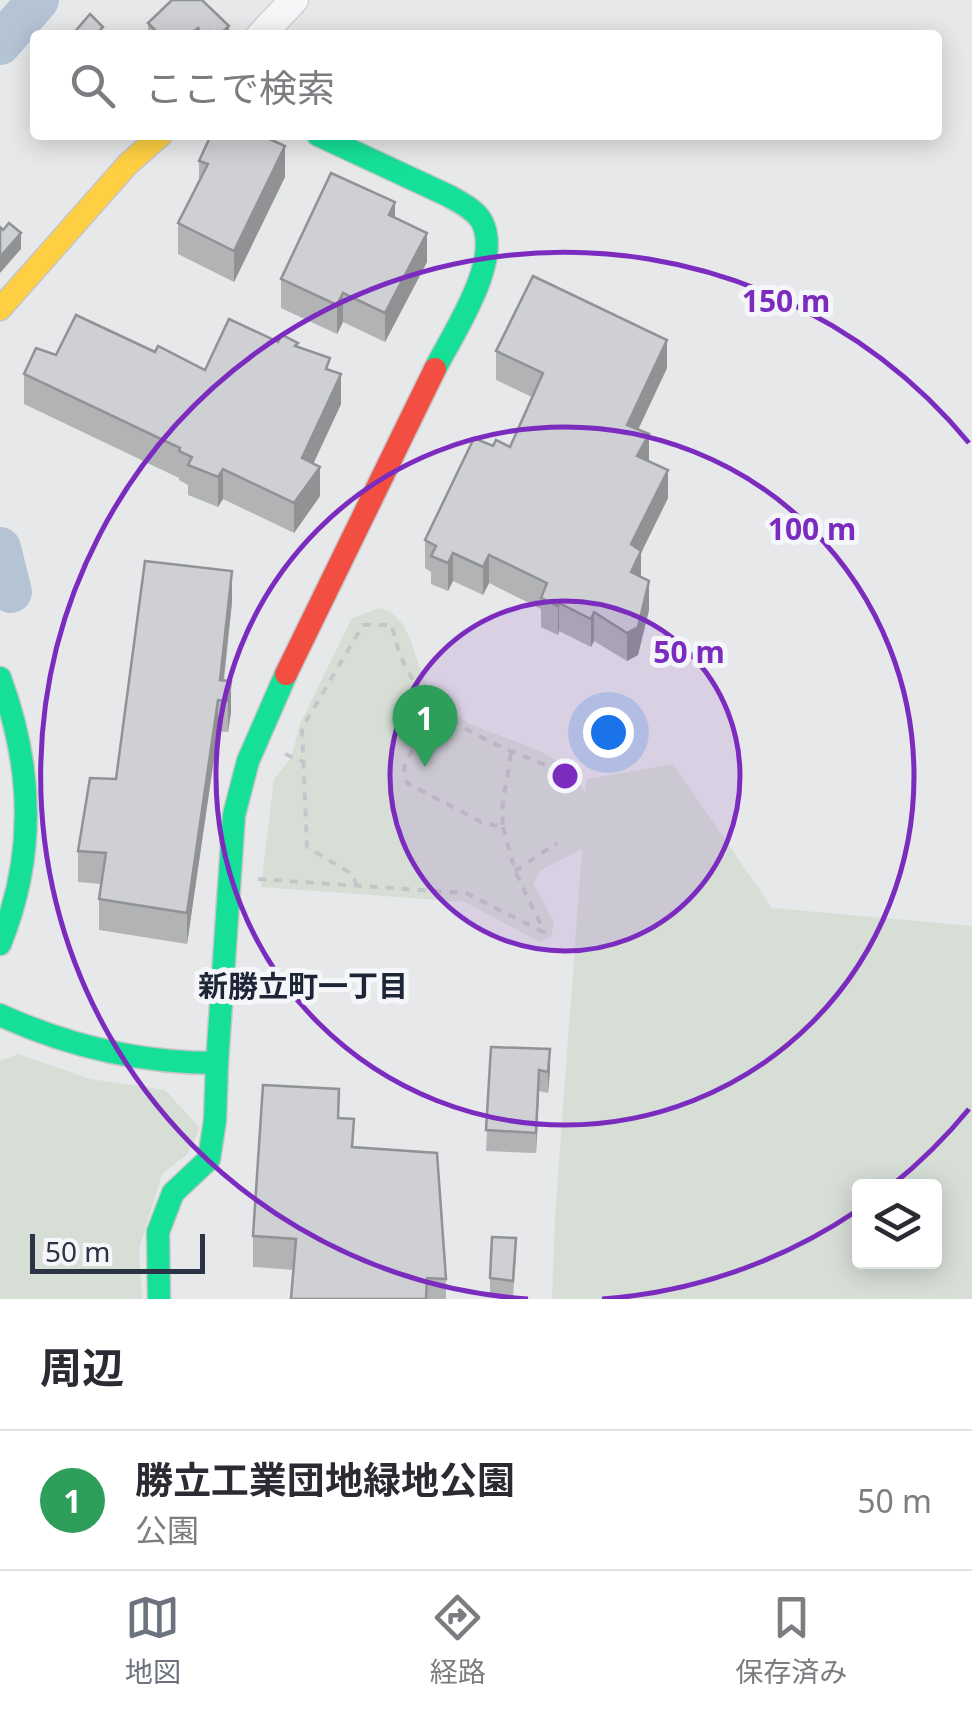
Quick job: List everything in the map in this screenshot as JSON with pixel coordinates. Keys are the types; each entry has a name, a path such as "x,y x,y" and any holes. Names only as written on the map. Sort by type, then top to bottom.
{"street":[{"path":"265,30 294,0"},
{"path":"0,309 128,164 155,140"},
{"path":"160,1299 158,1232 173,1193 208,1160 215,1120 234,816 248,761 266,715 486,266 489,246 475,212 450,196 329,140"},
{"path":"0,678 14,709 28,820 18,889 0,944"},
{"path":"0,1015 40,1034 116,1057 181,1064 217,1063"}],"path":[{"path":"356,886 352,874 307,847 302,728 363,625 392,626 406,668 432,706 469,732 560,771"},
{"path":"432,706 404,768 407,783 481,822 503,828"},
{"path":"278,751 304,762"},
{"path":"229,876 466,892 545,932 515,871 503,828 502,809 512,751"},
{"path":"515,871 557,843"}],"shaded area":[{"path":"380,608 392,614 408,634 423,676 439,702 476,726 558,761 574,775 585,794 587,779 673,764 772,908 972,926 972,1299 552,1299 582,849 541,870 533,883 554,922 551,937 540,942 465,902 261,887 274,779 291,758 300,724 352,618"},
{"path":"18,1054 90,1079 165,1090 200,1128 188,1153 162,1174 139,1249 142,1299 0,1299 0,1061"}],"building":[{"path":"172,0 202,0 229,26 225,30 155,30 148,23"},
{"path":"90,14 103,27 100,30 76,30"},
{"path":"209,140 272,140 285,146 234,251 178,223 208,164 199,161"},
{"path":"331,173 395,202 389,215 427,233 385,313 343,293 337,305 281,279"},
{"path":"9,223 21,233 0,257 0,227 3,230"},
{"path":"533,276 667,340 627,425 649,434 637,456 668,470 631,544 641,551 631,572 649,581 638,627 627,633 594,612 591,619 541,598 547,583 489,555 483,567 453,553 448,563 431,556 436,546 425,540 474,438 493,446 496,440 510,447 543,373 496,351"},
{"path":"76,315 155,352 158,346 205,370 229,319 278,342 282,335 298,343 295,346 330,358 326,369 341,374 302,458 320,467 294,503 223,469 218,477 188,465 192,457 180,448 24,374 36,348 56,355"},
{"path":"145,561 232,571 220,680 231,681 228,701 218,700 187,913 99,899 106,853 78,851 90,778 116,779"},
{"path":"491,1047 550,1049 548,1072 539,1070 536,1133 486,1130"},
{"path":"263,1085 339,1089 338,1118 354,1119 352,1147 437,1153 446,1279 427,1278 426,1299 291,1299 296,1239 253,1236"},
{"path":"492,1237 516,1238 513,1281 490,1278"}],"waterway":[{"path":"0,44 38,0"},
{"path":"0,548 11,592"}],"traffic: fast":[{"path":"329,140 449,196 481,220 486,236 481,275 435,369"},
{"path":"0,1015 106,1051 160,1060 217,1063 234,815 248,761 286,674"},
{"path":"0,678 19,745 26,811 20,878 0,944"},
{"path":"159,1299 158,1232 173,1193 209,1159 217,1063"}],"traffic: slow":[{"path":"0,309 128,164 155,140"}],"traffic: jam":[{"path":"286,674 435,369"}],"place":[{"name":"勝立工業団地緑地公園","path":"425,767"}],"district":[{"name":"新勝立町一丁目","path":"303,987"}]}
